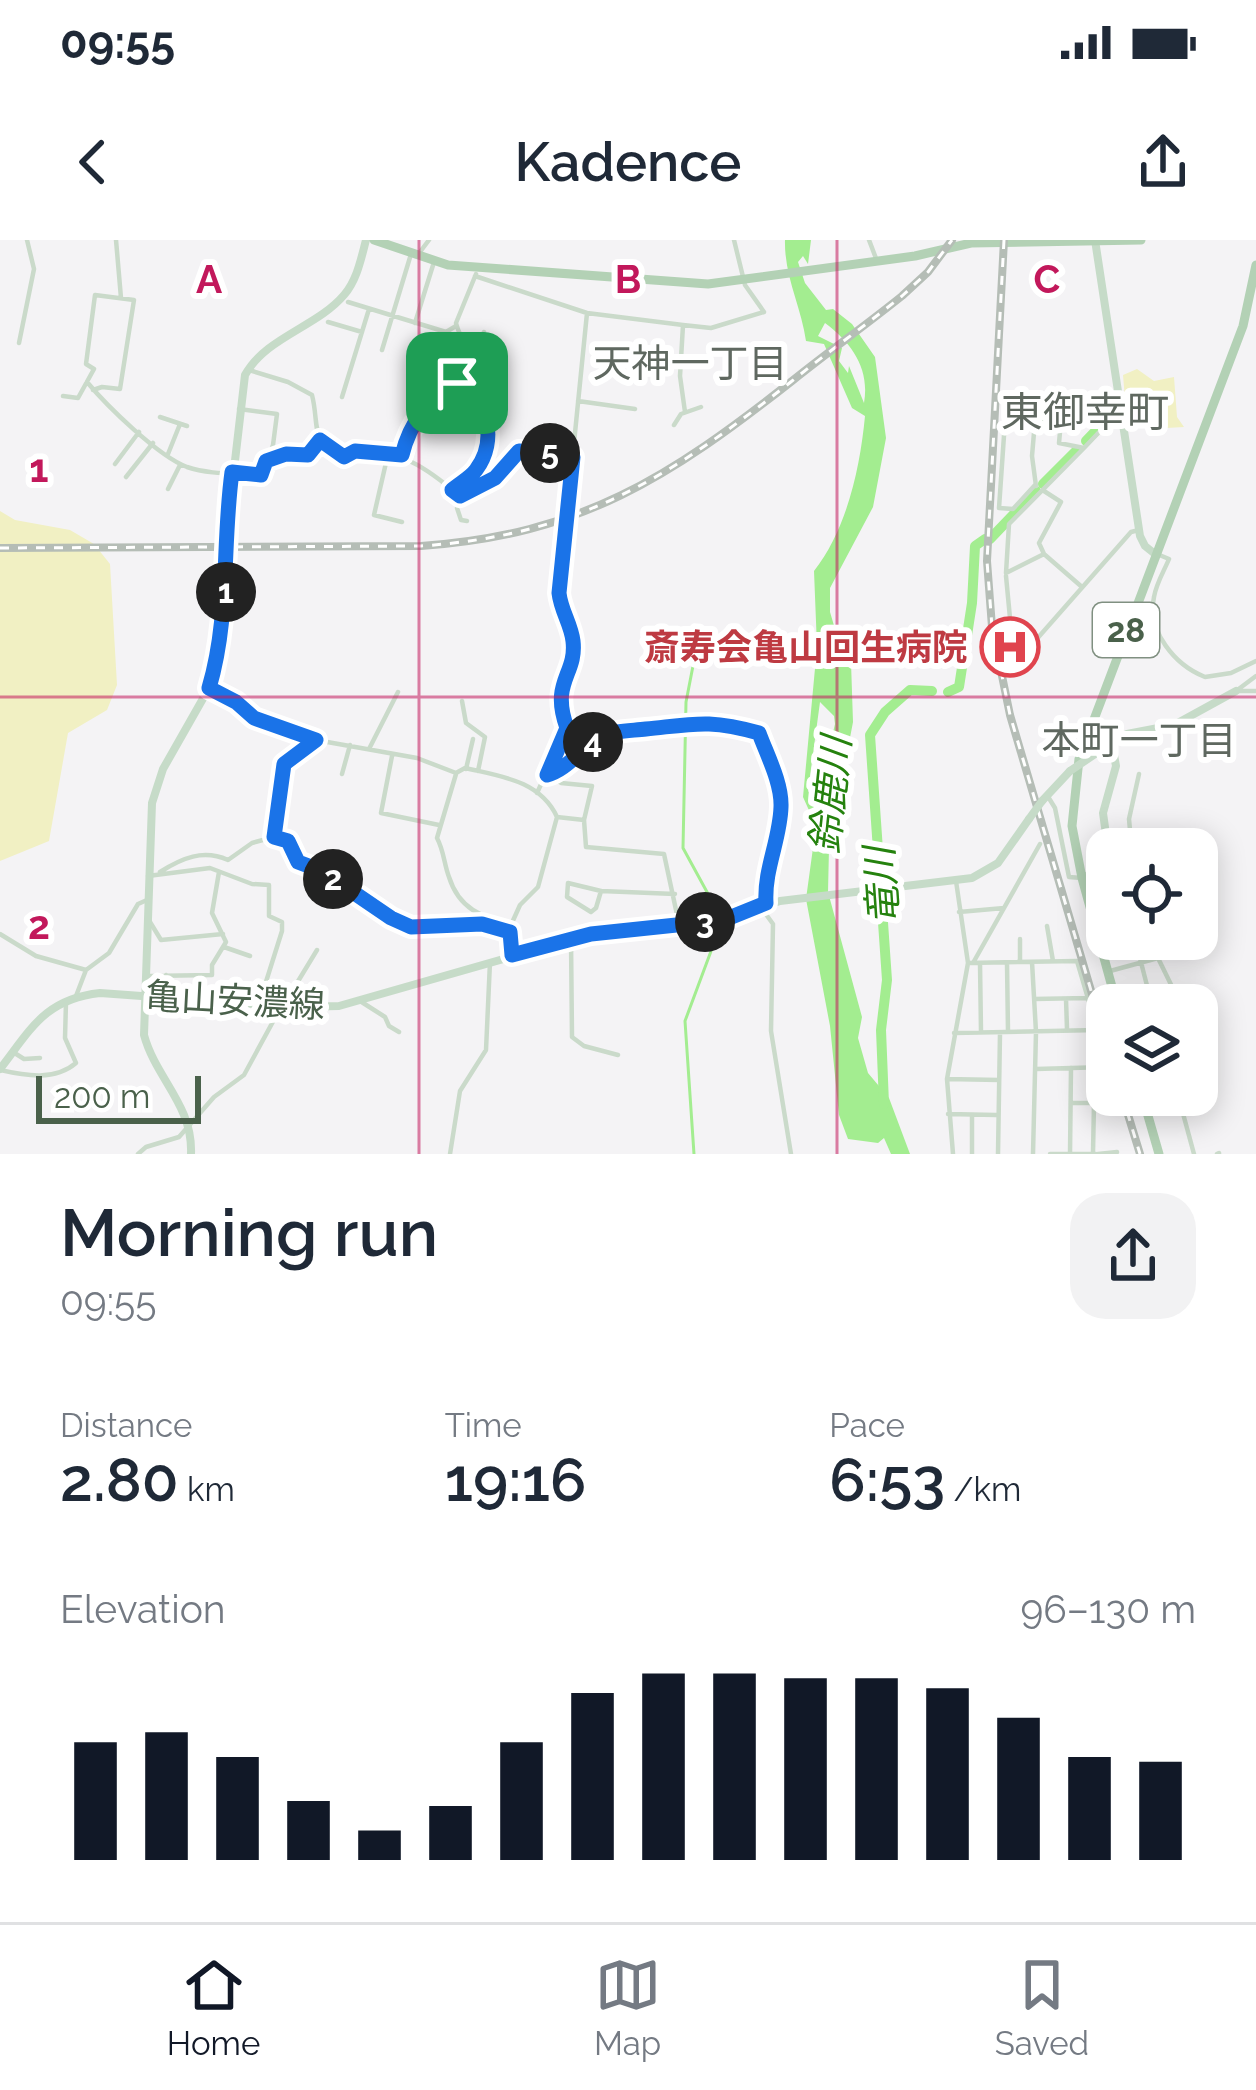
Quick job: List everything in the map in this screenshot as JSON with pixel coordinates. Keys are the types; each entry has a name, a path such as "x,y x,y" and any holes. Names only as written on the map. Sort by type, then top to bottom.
{"main road":[{"path":"191,1154 190,1126 148,1050 144,995 152,875 149,824 158,781 209,688 224,620 232,472 248,369 346,292 370,240 477,272 708,284 875,262 967,244 1141,240"},
{"path":"1095,241 1139,530 1144,546 1155,554"},
{"name":"28","path":"1086,892 1072,826 1079,759 1243,326 1256,265"},
{"name":"亀山安濃線","path":"71,998 144,995 324,1008 571,939 724,920 780,901 978,876 994,867 1044,798 1070,772 1127,734 1174,725 1236,691"},
{"path":"1104,828 1115,772 1112,743"},
{"path":"1082,878 1086,877"},
{"name":"28","path":"1105,960 1112,984"},
{"path":"0,1070 40,1017 71,998"},
{"path":"1148,1116 1159,1154"}],"street":[{"path":"20,343 34,269 27,240"},
{"path":"116,240 121,298"},
{"path":"382,350 414,255 429,240"},
{"path":"348,302 446,332 456,326 477,272 586,313 711,328 764,312 734,240"},
{"path":"869,240 875,262"},
{"path":"415,323 434,262"},
{"path":"63,396 77,398 94,369 86,364 95,295 134,300 121,389 93,390"},
{"path":"342,398 369,309"},
{"path":"537,793 567,728 560,691 573,639 560,609 559,593 586,313"},
{"path":"328,322 362,332"},
{"path":"674,425 685,412 680,376 683,325"},
{"path":"402,455 421,413 457,383 466,351 456,326"},
{"path":"466,351 476,349 484,332"},
{"path":"248,369 312,395 320,440 344,457 355,451 402,455 460,496"},
{"path":"87,382 181,465 261,475 273,446 277,414 239,409"},
{"path":"452,490 479,467 489,431 480,400 457,383"},
{"path":"578,400 635,410"},
{"path":"685,412 700,407"},
{"path":"1121,409 1006,529 1010,618 1019,626 1021,645 1026,649 1131,532 1139,530"},
{"path":"160,417 183,425 168,454"},
{"path":"1035,421 1035,485 1013,509 999,508 1005,421 1035,421 1061,421 1059,443 1084,448"},
{"path":"115,464 139,432"},
{"path":"266,461 286,454 308,455 320,440"},
{"path":"126,477 153,442"},
{"path":"460,496 495,478 519,451 573,457"},
{"path":"388,454 374,514 402,522"},
{"path":"168,489 181,465"},
{"path":"1035,485 1060,502 1039,543 1044,554 1082,587"},
{"path":"460,496 458,511 461,520 467,521"},
{"path":"1006,574 1044,554"},
{"path":"1155,554 1169,559 1153,603 1159,630 1172,655 1205,677 1231,674 1256,662"},
{"path":"1236,691 1256,676"},
{"path":"209,688 254,718 316,740 417,758 456,772 466,769 514,778 537,793 557,817 538,887 520,905 511,928 512,955"},
{"path":"1236,691 1256,691"},
{"path":"369,749 398,692"},
{"path":"462,701 466,723 485,738 478,771"},
{"path":"548,776 604,736 685,722 731,724 759,733 782,806 763,904 773,924 771,1031 791,1154"},
{"path":"466,769 472,739"},
{"path":"274,837 284,764 316,740"},
{"path":"342,774 350,745"},
{"path":"392,757 381,813 439,825"},
{"path":"456,772 437,838 445,852 449,879 466,907 511,928"},
{"path":"1130,828 1138,773"},
{"path":"548,776 561,783 592,786 584,820 586,847 664,854 679,924"},
{"path":"1044,798 1055,808 1069,878 1082,878"},
{"path":"557,817 584,820"},
{"path":"152,875 197,855 209,853 228,860 252,843 274,837 288,841 298,862 322,871 397,922 418,928 482,924 511,928"},
{"path":"953,1154 947,1079 954,1033 974,963 1040,844"},
{"path":"152,875 200,868 269,885 269,916 282,922 281,942 269,964 259,1004"},
{"path":"149,976 212,975 224,946 212,913 220,872"},
{"path":"954,881 974,963 981,1032"},
{"path":"601,891 591,912 567,897 568,883 601,891 675,894"},
{"path":"0,1070 32,1077 60,1074 76,1063 64,1038 71,998 86,970 104,960 138,904 147,900"},
{"path":"959,912 1004,908"},
{"path":"146,918 161,940 223,934"},
{"path":"1046,926 1053,961"},
{"path":"0,934 31,954 86,970"},
{"path":"571,939 572,1037 584,1046 618,1055"},
{"path":"1020,939 1020,962"},
{"path":"224,946 250,956"},
{"path":"142,1153 178,1137 214,1096 244,1075 317,950"},
{"path":"1108,971 1158,958 1171,984"},
{"path":"1140,960 1146,984"},
{"path":"974,963 1077,961 1086,994"},
{"path":"450,1154 460,1091 486,1050 490,962"},
{"path":"1032,962 1036,1032 1033,1154"},
{"path":"998,1154 1007,963"},
{"path":"160,997 166,975"},
{"path":"1066,998 1067,1031"},
{"path":"1034,999 1086,998"},
{"path":"360,1000 399,1032"},
{"path":"954,1033 1086,1030"},
{"path":"13,1052 24,1059 40,1058"},
{"path":"1036,1069 1086,1067"},
{"path":"1070,1154 1071,1068"},
{"path":"947,1079 999,1080"},
{"path":"1071,1102 1086,1103"},
{"path":"948,1114 998,1114"},
{"path":"972,1115 972,1154"},
{"path":"1095,1116 1096,1154"},
{"path":"1183,1116 1194,1154"},
{"path":"1050,1154 1118,1152"}],"shaded area":[{"path":"1137,369 1154,381 1174,377 1177,417 1184,427 1149,429 1146,398 1125,399 1123,375"},
{"path":"0,511 15,520 70,530 94,544 110,564 117,685 107,710 68,733 49,841 0,861"}],"water":[{"name":"鈴鹿川","path":"785,240 811,240 808,264 803,256 798,262 805,283 826,310 833,309 852,324 875,357 886,438 873,507 830,588 830,612 840,646 851,662 853,722 829,848 828,892 862,1017 858,1038 868,1073 889,1098 910,1154 891,1154 884,1138 878,1143 848,1139 839,1115 830,1026 806,899 816,826 803,797 817,647 814,571 850,497 865,416 852,408 824,344 806,341","holes":["825,323 857,358 864,379 864,403 849,366 848,373 839,361 842,348 818,336","820,702 834,716 835,724 816,803 808,791"]}],"waterway":[{"name":"竜川","path":"1086,441 1111,415 1117,400"},
{"name":"竜川","path":"1043,484 1076,451"},
{"name":"竜川","path":"990,539 1036,491"},
{"name":"竜川","path":"948,692 959,687 975,546 985,539"},
{"path":"698,640 686,702 683,848 719,914"},
{"name":"竜川","path":"884,1104 881,1030 887,980 870,735 885,712 910,690 932,691"},
{"path":"694,1154 685,1021 720,927"}],"railway":[{"path":"0,548 421,546 478,540 577,514 663,472 748,415 902,296 952,240"},
{"path":"1004,240 987,561 992,627 1010,715 1089,984"},
{"path":"1128,1116 1140,1154"}],"place":[{"name":"斎寿会亀山回生病院","path":"1010,647"}],"district":[{"name":"天神一丁目","path":"690,363"},
{"name":"東御幸町","path":"1085,412"},
{"name":"本町一丁目","path":"1139,740"}],"route":[{"path":"457,383 480,400 489,431 479,467 452,490 460,496 495,478 519,451 573,457 559,593 560,609 573,639 560,691 567,728 547,775 613,732 682,722 731,724 759,733 782,806 766,903 724,920 591,934 512,955 510,932 488,925 418,928 397,922 322,871 298,862 288,841 274,837 284,764 316,740 254,718 209,688 225,612 226,509 232,472 261,475 266,461 286,454 308,455 320,440 344,457 355,451 402,455 406,437 421,413 457,383"}]}
